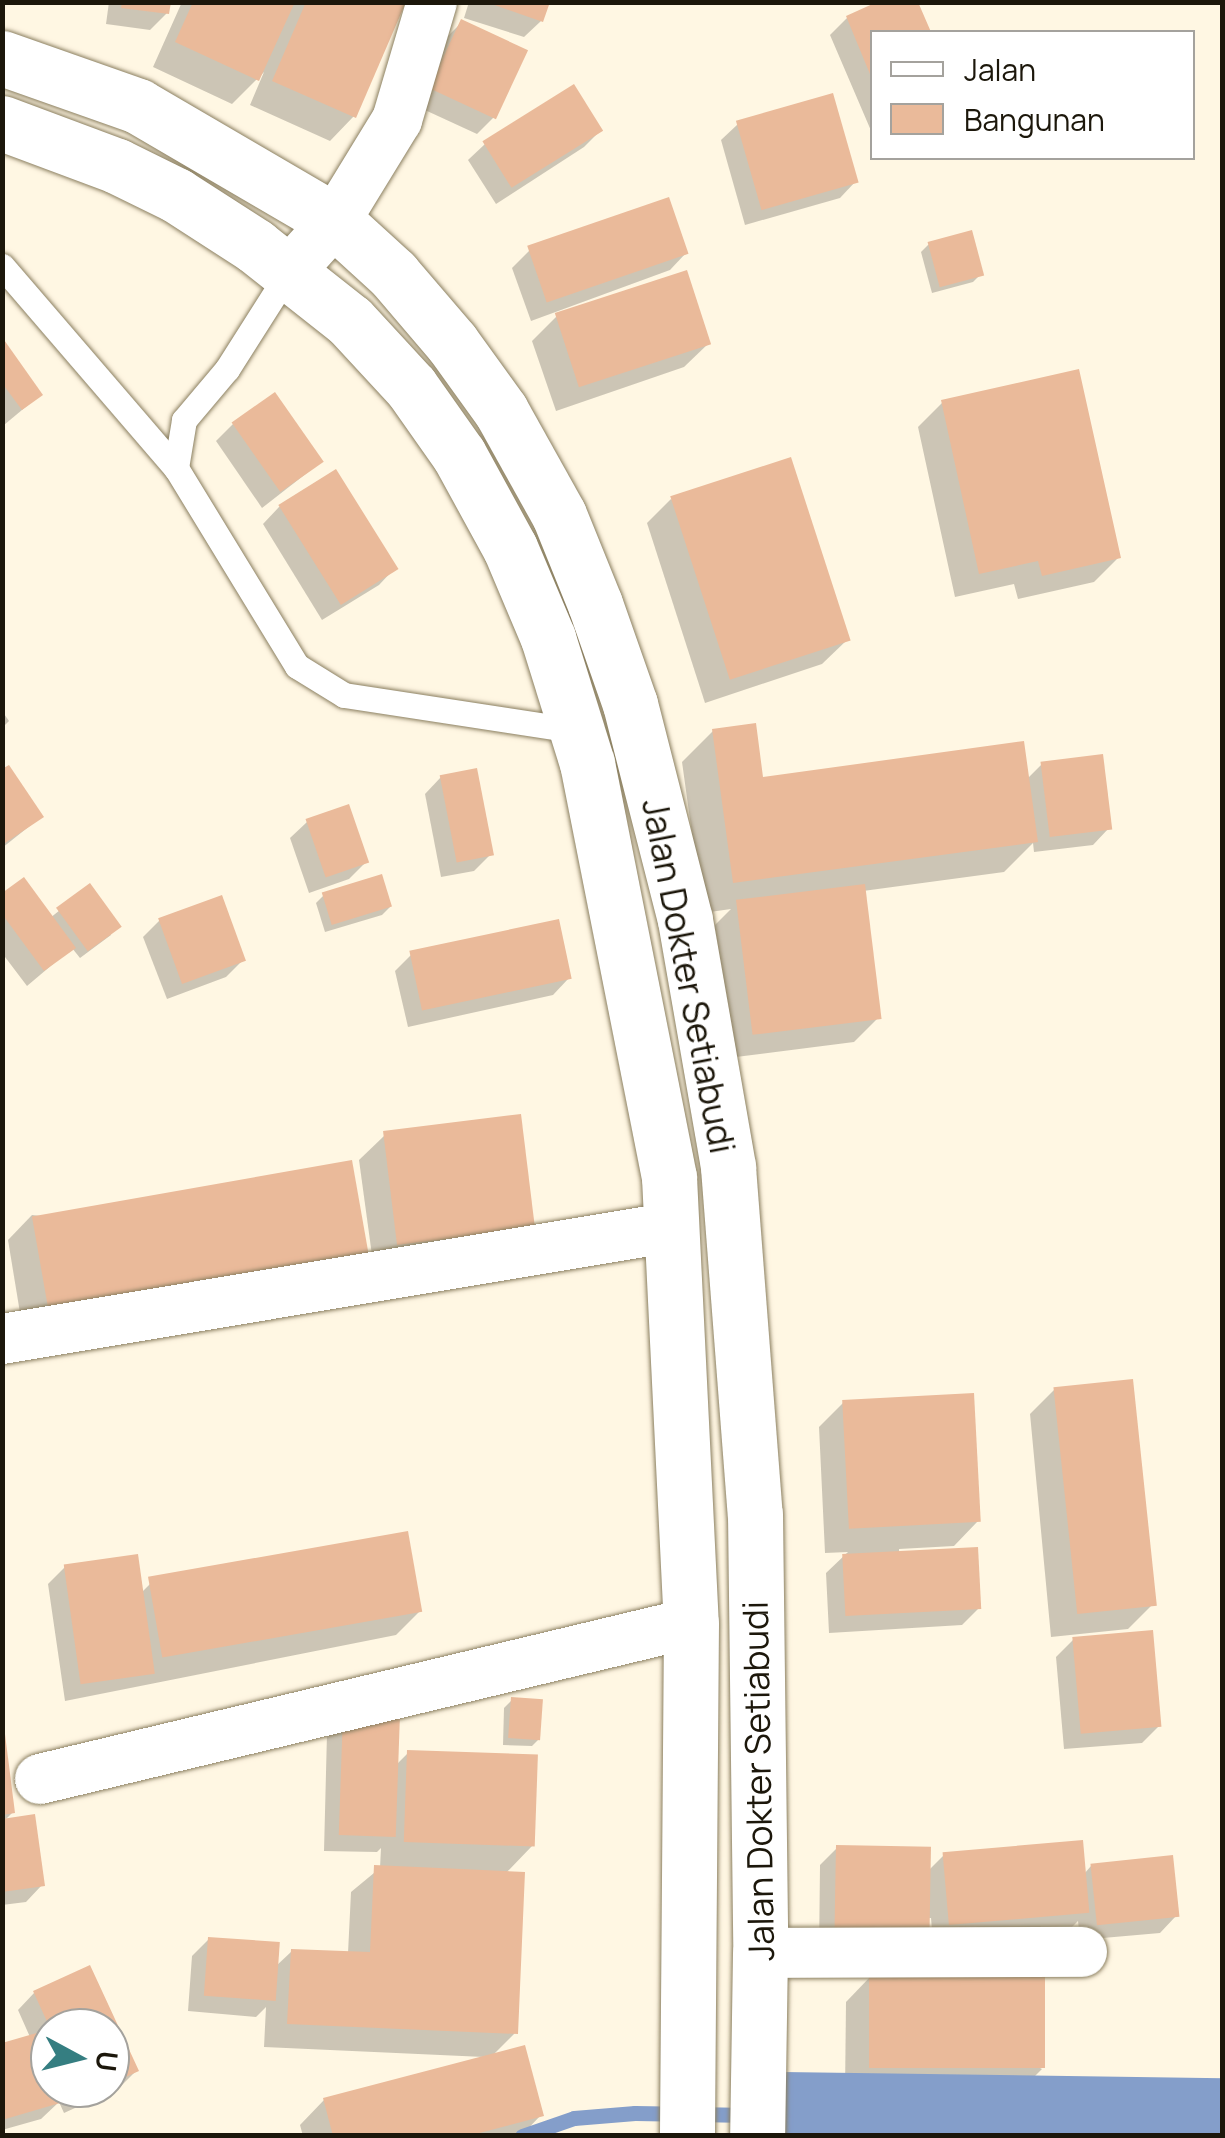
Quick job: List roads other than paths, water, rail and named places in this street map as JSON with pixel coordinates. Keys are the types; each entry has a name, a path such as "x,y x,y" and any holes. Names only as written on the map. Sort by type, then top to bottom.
{"street":[{"path":"288,273 335,221 397,120 432,2"},
{"name":"Jalan Dokter Setiabudi","path":"2,58 138,106 335,221 393,274 452,343 501,412 560,516 630,704 685,920 728,1166 754,1514 760,1953 757,2136"},
{"name":"Jalan Dokter Setiabudi","path":"2,124 117,166 176,195 350,321 411,386 458,455 510,548 548,638 587,763 669,1176 674,1227 691,1624 687,2136"},
{"path":"2,1339 674,1227"},
{"path":"40,1778 691,1624"},
{"path":"760,1953 1082,1952"}],"lane":[{"path":"2,266 176,468 297,666 344,695 574,730"},
{"path":"176,468 184,420 227,369 288,273"}],"waterway":[{"path":"522,2136 574,2118 635,2113 750,2115"},
{"path":"782,2116 1222,2122"}]}
